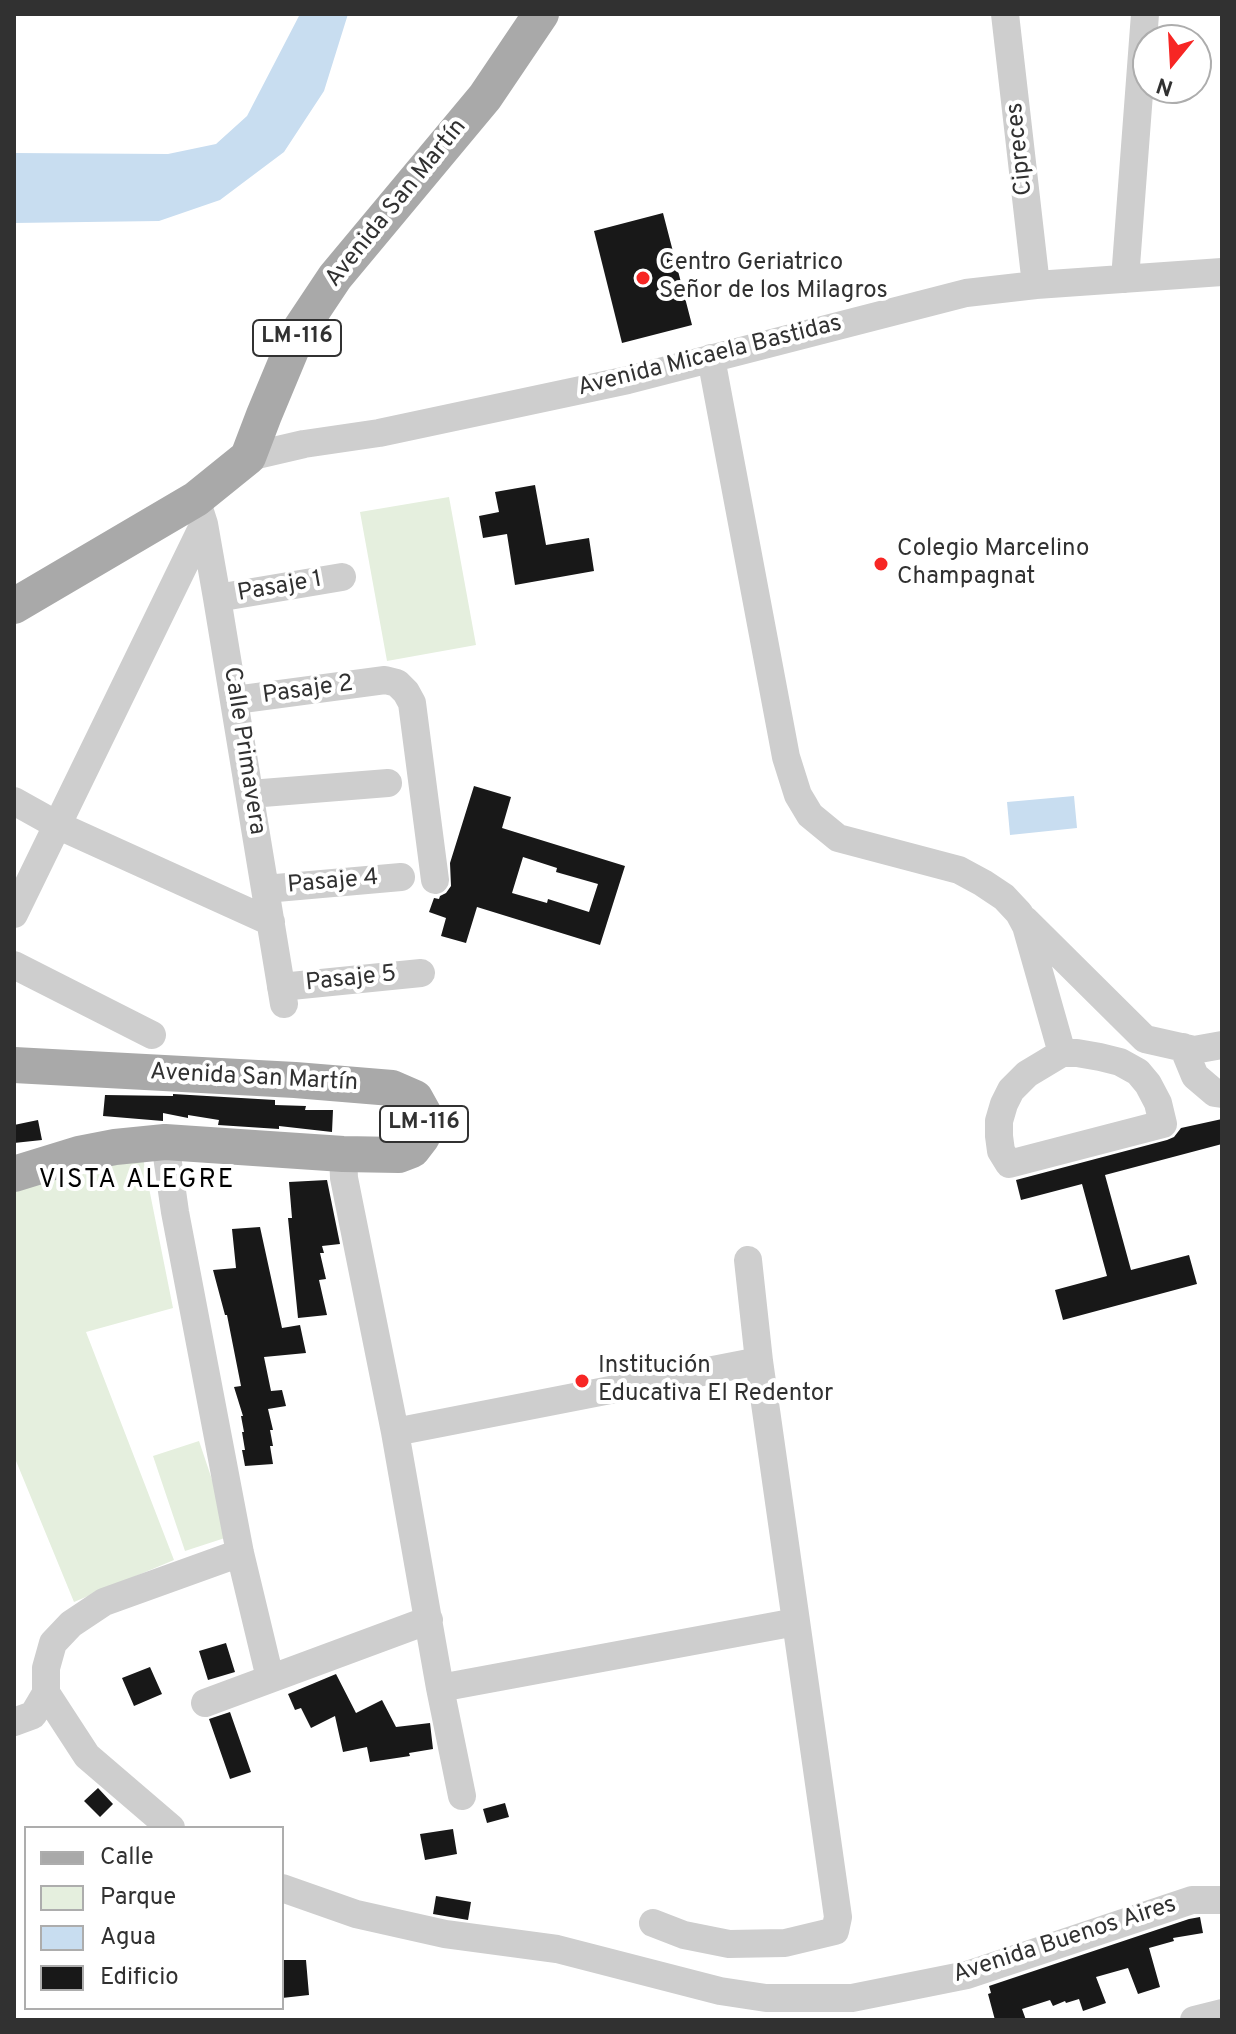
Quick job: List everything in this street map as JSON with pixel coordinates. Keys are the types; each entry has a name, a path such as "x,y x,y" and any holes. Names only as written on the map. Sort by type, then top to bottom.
{"main road":[{"name":"Avenida San Martín","path":"248,457 299,331 335,277 485,97 541,14"},
{"path":"14,606 58,578 200,511 248,457"},
{"name":"Avenida San Martín","path":"14,1065 392,1088 415,1098 425,1116 422,1137 412,1150 399,1155 165,1142 79,1154 14,1174"}],"street":[{"name":"Cipreces","path":"1005,14 1036,285"},
{"path":"1125,279 1145,14"},
{"name":"Avenida Micaela Bastidas","path":"248,457 304,444 379,433 628,380 966,293 1222,272"},
{"path":"711,358 786,757 798,795 810,815 838,838 959,870 1004,897 1145,1039 1194,1050 1222,1045"},
{"path":"14,914 200,511"},
{"name":"Calle Primavera","path":"200,511 235,700 283,995"},
{"name":"Pasaje 1","path":"217,598 342,577"},
{"name":"Pasaje 2","path":"235,700 385,680 397,683 412,703 435,880"},
{"path":"250,794 388,783"},
{"path":"14,801 57,825 271,922"},
{"name":"Pasaje 4","path":"265,889 401,877"},
{"path":"1019,913 1026,926 1062,1053"},
{"path":"14,965 152,1035"},
{"name":"Pasaje 5","path":"283,995 421,973"},
{"path":"1183,1047 1195,1076 1215,1093 1222,1094"},
{"path":"1062,1053 1100,1057 1120,1062 1138,1072 1158,1103 1163,1124 1009,1164 1001,1151 999,1136 1004,1104 1011,1090 1027,1074 1062,1053"},
{"path":"165,1142 175,1212 240,1553 270,1678"},
{"path":"343,1154 344,1178 395,1432 462,1796"},
{"path":"653,1923 684,1935 729,1944 785,1943 835,1931 838,1917 759,1361 748,1260"},
{"path":"395,1432 759,1361"},
{"path":"14,1722 33,1715 46,1693 46,1668 53,1643 71,1624 104,1602 240,1553"},
{"path":"205,1703 429,1620"},
{"path":"440,1688 796,1622"},
{"path":"46,1693 87,1756 169,1826"},
{"name":"Avenida Buenos Aires","path":"284,1889 356,1914 445,1934 557,1949 720,1991 766,1998 852,1998 967,1975 1192,1900 1222,1900"},
{"path":"1194,2020 1222,2013"}],"green space":[{"path":"449,497 476,645 387,661 360,512"},
{"path":"143,1158 173,1308 86,1332 174,1560 74,1602 14,1456 14,1190 30,1183"},
{"path":"199,1441 231,1536 185,1551 153,1456"}],"water":[{"path":"300,14 348,14 324,91 284,152 220,200 159,221 14,223 14,153 168,154 216,144 247,116"},
{"path":"1074,796 1077,828 1010,835 1007,802"}],"building":[{"name":"Centro Geriatrico Señor de los Milagros","path":"663,213 692,325 622,343 594,231"},
{"path":"535,485 546,545 589,538 594,571 515,585 507,534 483,538 479,516 499,512 495,492"},
{"path":"474,786 511,797 502,828 625,866 600,945 477,907 466,943 441,936 446,918 429,912 434,898 439,899 451,886 450,863","holes":["523,857 557,868 556,872 598,884 589,912 548,899 547,903 512,893"]},
{"path":"173,1094 275,1100 275,1105 306,1106 305,1110 333,1110 332,1132 279,1126 279,1129 218,1125 219,1120 163,1113 163,1121 103,1116 105,1095"},
{"path":"1222,1119 1222,1144 1105,1175 1131,1270 1189,1255 1197,1284 1063,1320 1055,1290 1107,1276 1082,1184 1021,1200 1016,1180 1167,1140 1181,1128"},
{"path":"38,1120 42,1140 14,1143 14,1125"},
{"path":"327,1180 340,1244 322,1246 324,1253 320,1253 326,1279 319,1280 327,1315 298,1318 288,1218 292,1218 289,1182"},
{"path":"260,1227 282,1328 300,1325 306,1353 264,1357 271,1391 282,1390 286,1406 268,1409 273,1430 270,1430 273,1446 270,1446 273,1464 245,1466 243,1416 234,1387 241,1386 227,1315 213,1270 236,1268 232,1229"},
{"path":"226,1643 235,1672 208,1680 199,1651"},
{"path":"150,1667 162,1694 134,1706 122,1678"},
{"path":"336,1674 356,1713 382,1700 396,1727 430,1723 433,1749 370,1762 367,1747 343,1752 335,1716 311,1728 301,1708 295,1710 288,1694"},
{"path":"230,1712 251,1772 230,1779 209,1719"},
{"path":"98,1788 113,1804 100,1817 84,1801"},
{"path":"505,1803 509,1817 487,1823 483,1809"},
{"path":"453,1829 457,1854 425,1860 420,1834"},
{"path":"436,1896 471,1902 468,1920 433,1914"},
{"path":"1200,1917 1203,1933 1173,1938 1174,1941 1149,1948 1160,1987 1138,1994 1128,1968 1096,1977 1106,2003 1083,2011 1079,1999 1053,2006 1050,2000 1022,2009 1026,2020 995,2020 989,1986"},
{"path":"284,1960 306,1960 309,1995 284,1998"}],"place":[{"name":"Centro Geriatrico Señor de los Milagros","path":"643,278"},
{"name":"Colegio Marcelino Champagnat","path":"881,564"},
{"name":"Institución Educativa El Redentor","path":"582,1381"}],"district":[{"name":"VISTA ALEGRE","path":"137,1182"}]}
